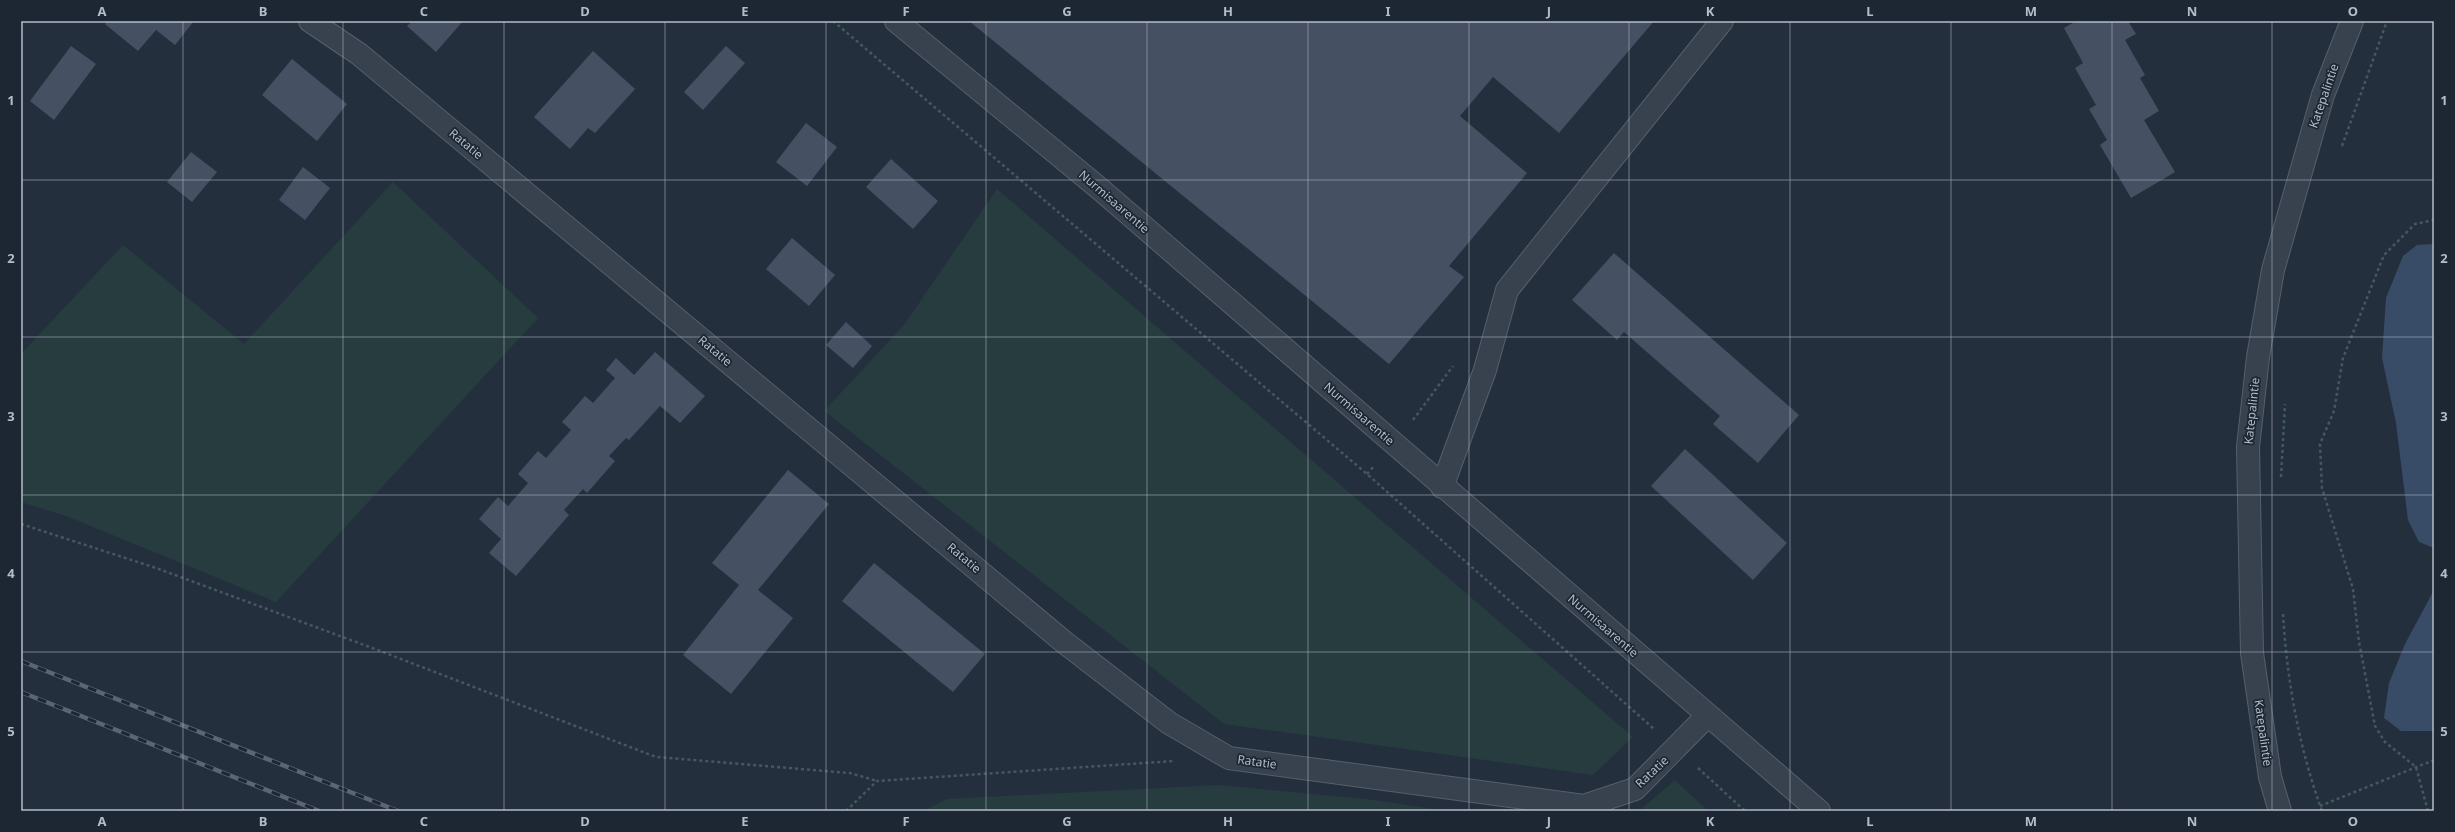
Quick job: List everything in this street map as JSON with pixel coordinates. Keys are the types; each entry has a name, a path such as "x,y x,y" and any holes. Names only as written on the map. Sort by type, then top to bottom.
{"street":[{"name":"Ratatie","path":"310,21 365,59 1064,642 1169,723 1229,758 1584,806 1635,789 1677,749 1707,716"},
{"name":"Nurmisaarentie","path":"896,21 1100,189 1442,487 1818,811"},
{"path":"1442,487 1485,370 1507,290 1722,21"},
{"name":"Katepalintie","path":"2280,811 2270,777 2252,653 2248,447 2258,357 2273,270 2323,95 2352,21"}],"path":[{"path":"833,21 1367,474 1745,811"},
{"path":"2340,151 2387,21"},
{"path":"2428,811 2416,767 2385,742 2374,726 2359,642 2353,589 2322,488 2320,444 2334,411 2342,358 2384,256 2415,224 2434,220"},
{"path":"2280,482 2285,402"},
{"path":"21,524 156,568 375,649 656,757 850,773 877,781 1181,761"},
{"path":"2283,606 2285,643 2299,739 2322,811"},
{"path":"2320,806 2434,760"},
{"path":"846,811 877,781"}],"green space":[{"path":"393,182 538,318 276,602 66,516 21,502 21,354 123,245 244,344"},
{"path":"997,189 1633,737 1593,775 1224,724 824,411 904,325"},
{"path":"1675,780 1708,811 1639,811"},
{"path":"1218,785 1366,799 1448,811 923,811 947,799"}],"water":[{"path":"2434,244 2434,548 2419,542 2408,520 2396,423 2382,358 2386,298 2403,256 2417,245"},
{"path":"2434,590 2434,731 2401,731 2384,718 2389,683 2405,644"}],"building":[{"path":"107,21 194,21 175,45 156,30 138,51 105,24"},
{"path":"412,21 463,21 436,52 407,26"},
{"path":"969,21 1654,21 1559,133 1493,77 1460,116 1527,173 1449,266 1464,277 1389,364"},
{"path":"2076,21 2128,21 2136,34 2125,40 2145,75 2140,78 2159,111 2144,120 2175,172 2131,198 2100,145 2107,140 2089,109 2096,105 2075,68 2083,63 2064,28"},
{"path":"71,46 96,64 54,120 30,101"},
{"path":"726,46 745,63 703,110 684,92"},
{"path":"593,51 635,89 595,133 588,128 570,149 534,117"},
{"path":"292,59 347,104 317,141 262,95"},
{"path":"806,123 837,147 807,186 776,162"},
{"path":"191,152 217,172 192,202 167,182"},
{"path":"891,159 938,201 913,229 866,187"},
{"path":"303,167 330,188 305,220 279,200"},
{"path":"792,238 835,275 809,306 766,269"},
{"path":"1614,253 1799,415 1758,463 1713,424 1720,416 1624,332 1617,340 1572,300"},
{"path":"846,322 872,346 853,368 826,345"},
{"path":"655,352 705,396 680,423 660,406 629,440 626,438 609,456 615,461 587,493 583,489 564,510 569,515 516,576 489,553 501,539 479,519 498,497 508,506 528,483 518,474 538,451 546,458 571,430 562,422 585,396 593,403 615,378 606,370 616,358 634,375"},
{"path":"1685,449 1787,543 1753,580 1651,486"},
{"path":"788,470 829,504 758,590 793,618 731,694 683,655 739,585 712,563"},
{"path":"874,563 985,654 953,692 842,601"}],"railway":[{"path":"21,661 398,811"},
{"path":"21,692 319,811"}]}
